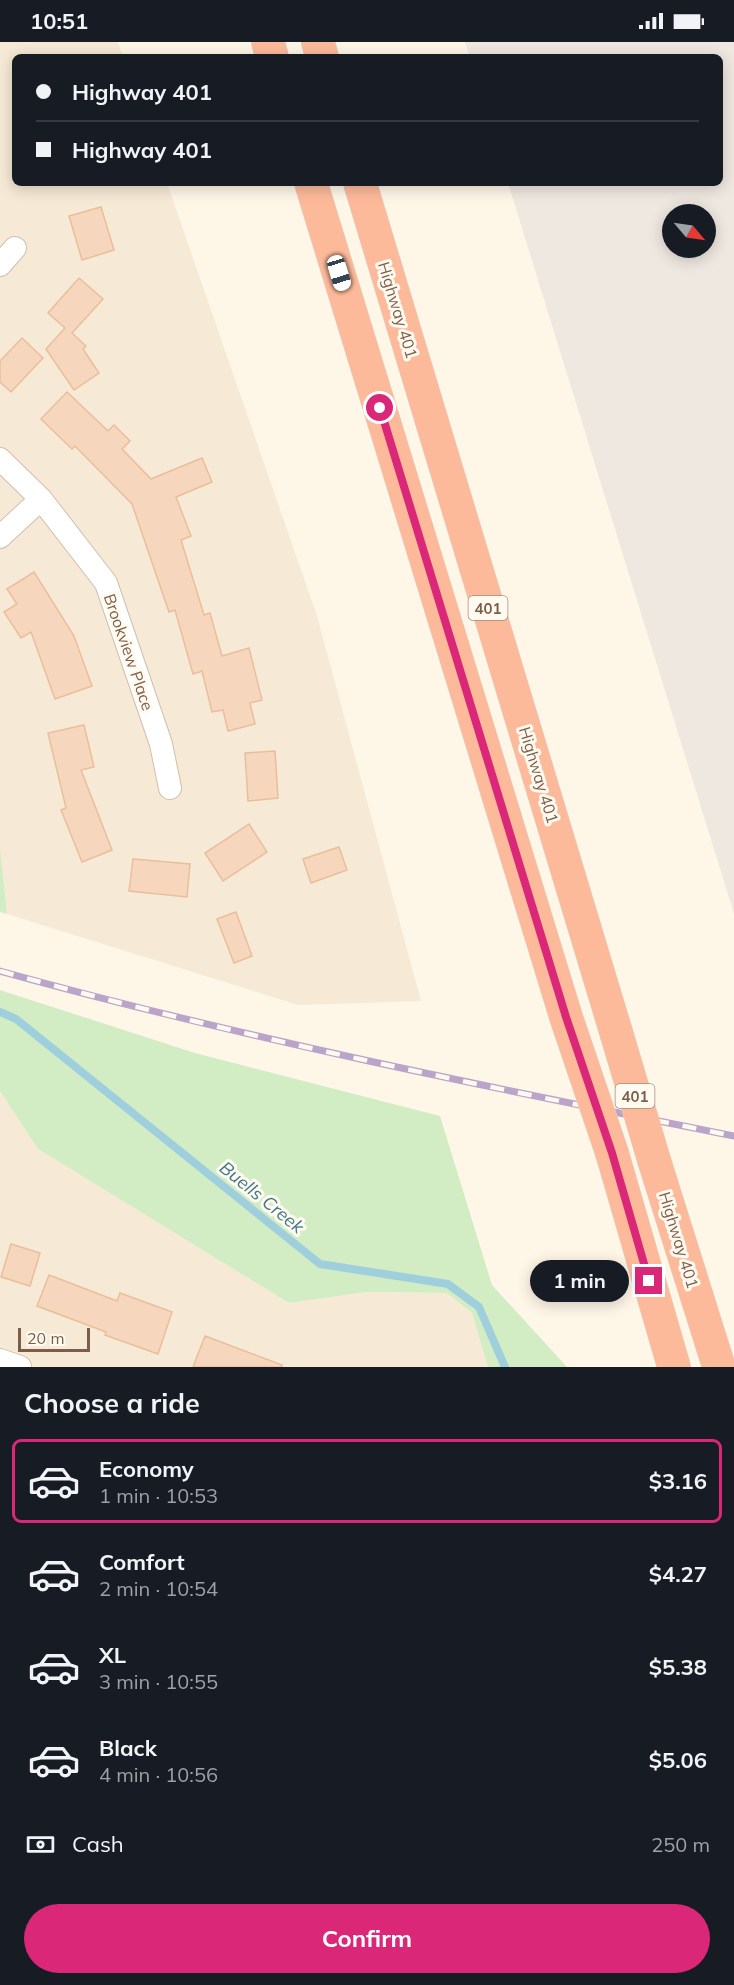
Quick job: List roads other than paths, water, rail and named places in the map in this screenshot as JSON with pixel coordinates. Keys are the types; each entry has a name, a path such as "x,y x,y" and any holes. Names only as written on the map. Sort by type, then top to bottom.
{"highway":[{"name":"401","path":"312,186 566,1017 612,1153 674,1367"},
{"name":"Highway 401","path":"361,186 718,1367"}],"street":[{"name":"Brookview Place","path":"0,459 41,498 106,583 162,744 170,788"},
{"path":"0,537 41,498"},
{"path":"0,1360 20,1367"}],"waterway":[{"name":"Buells Creek","path":"0,1012 16,1019 320,1264 448,1284 479,1307 505,1367"}],"railway":[{"path":"0,971 274,1040 734,1136"}]}
